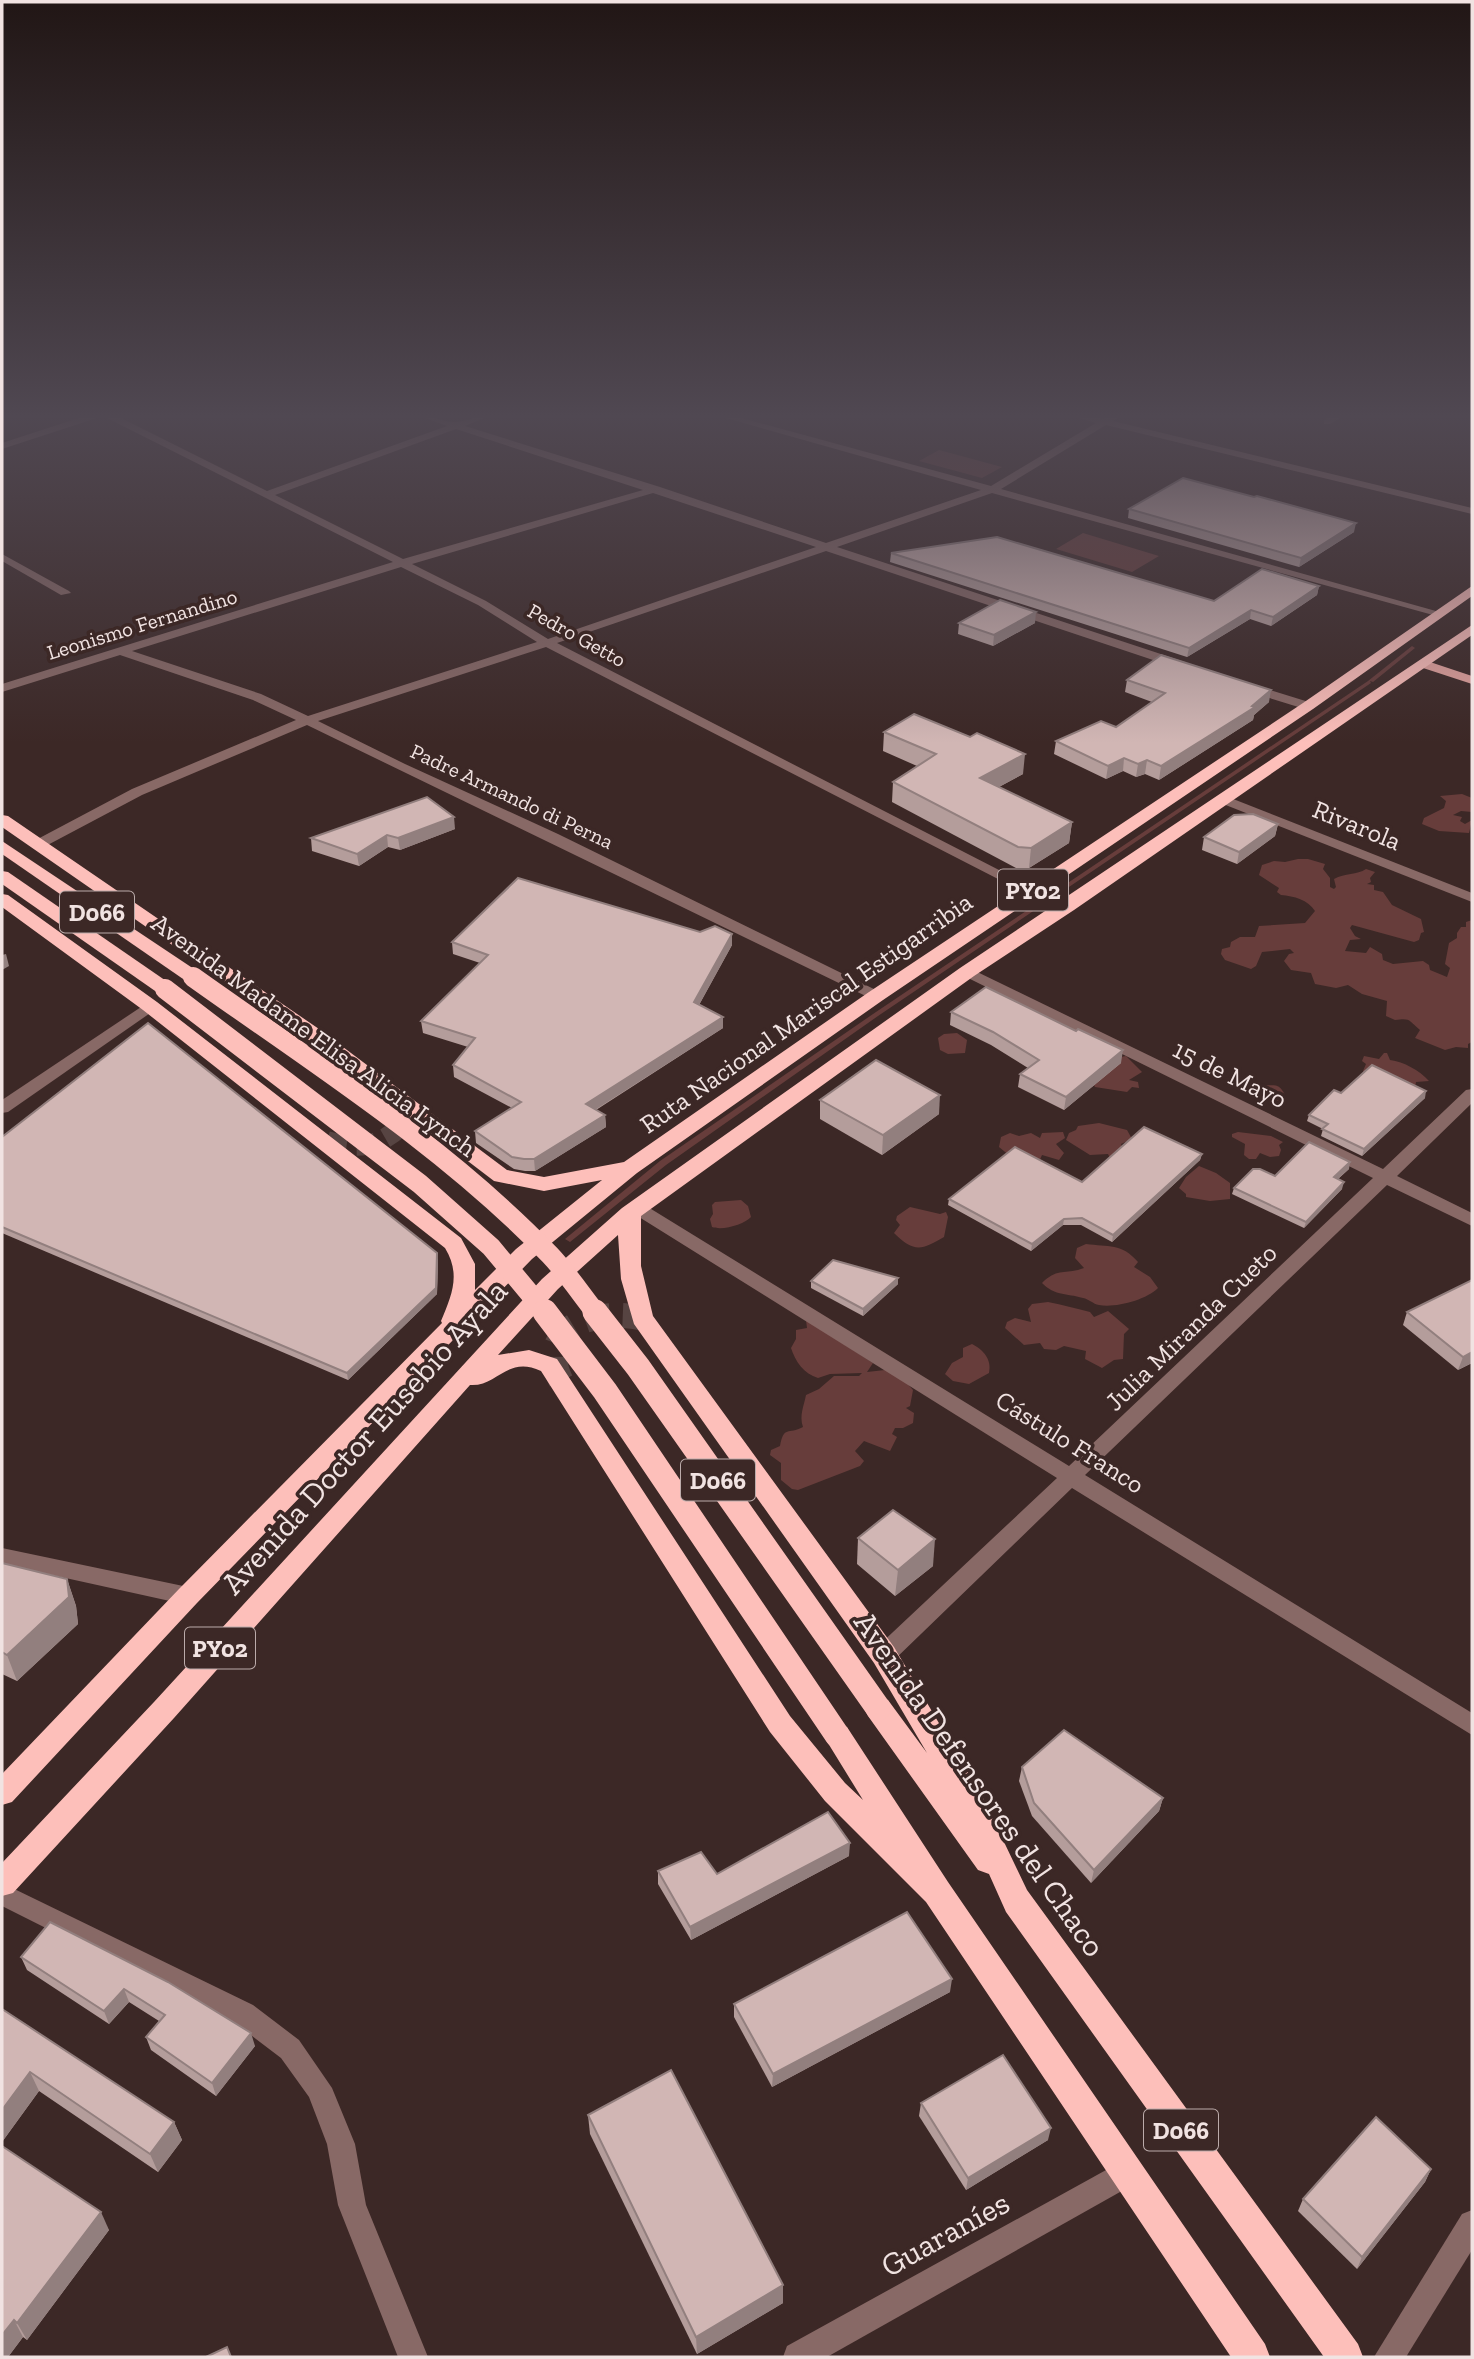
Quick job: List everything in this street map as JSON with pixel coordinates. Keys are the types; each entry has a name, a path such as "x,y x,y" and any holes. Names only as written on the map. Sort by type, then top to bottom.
{"highway":[{"name":"Ruta Nacional Mariscal Estigarribia","path":"524,1254 630,1168 876,996 1308,706 1472,590"},
{"name":"PY02","path":"539,1287 634,1210 967,972 1472,629"},
{"path":"1411,632 1451,644"},
{"path":"2,820 312,1033 501,1176 544,1184 630,1168"},
{"name":"Avenida Madame Elisa Alicia Lynch","path":"2,846 193,977 422,1140 477,1186 551,1256"},
{"name":"Avenida Madame Elisa Alicia Lynch","path":"2,876 165,989 420,1184 539,1287"},
{"path":"2,899 327,1141 453,1243 466,1260 467,1281 447,1333"},
{"path":"634,1210 628,1265 642,1318 884,1655 972,1805 1017,1902"},
{"name":"Avenida Doctor Eusebio Ayala","path":"2,1793 188,1596 524,1254"},
{"name":"Avenida Defensores del Chaco","path":"551,1256 638,1367 878,1708 1345,2357"},
{"name":"Avenida Doctor Eusebio Ayala","path":"2,1882 164,1710 433,1410 539,1287"},
{"name":"D066","path":"539,1287 605,1391 837,1735 937,1892 1252,2357"},
{"path":"433,1410 494,1364 509,1358 538,1359 549,1365 780,1724 835,1792 937,1892"}],"main road":[{"path":"1424,664 1472,680"}],"street":[{"name":"Pedro Getto","path":"322,523 482,603 547,643 1031,892"},
{"name":"Leonismo Fernandino","path":"2,688 539,523"},
{"path":"754,523 1191,668"},
{"path":"37,845 137,792 307,720 547,643 897,523"},
{"path":"1112,523 1437,613"},
{"path":"2,556 65,593"},
{"name":"Padre Armando di Perna","path":"123,652 257,697 400,767 553,837 876,996"},
{"path":"1243,685 1308,706"},
{"name":"Rivarola","path":"1223,799 1472,898"},
{"name":"15 de Mayo","path":"967,972 1472,1220"},
{"path":"2,1108 149,1006"},
{"name":"Julia Miranda Cueto","path":"884,1655 1472,1094"},
{"name":"Cástulo Franco","path":"634,1210 1072,1476 1472,1725"},
{"path":"2,1556 188,1596"},
{"path":"2,1894 244,2014 290,2049 319,2088 341,2144 352,2205 413,2357"},
{"name":"Guaraníes","path":"798,2357 1126,2173"},
{"path":"1389,2357 1472,2224"}],"shaded area":[{"path":"1083,533 1159,556 1132,572 1056,549"},
{"path":"1412,646 1415,648 1373,682 1370,681 1371,683 878,1016 666,1165 570,1242 565,1239 660,1161 873,1014 1368,681"},
{"path":"1462,794 1472,798 1472,812 1461,811 1453,815 1462,817 1460,821 1465,824 1472,820 1469,833 1439,831 1422,824 1424,818 1444,808 1446,801 1440,796"},
{"path":"1298,859 1325,864 1323,869 1330,878 1330,887 1334,889 1334,879 1338,877 1366,869 1375,872 1370,878 1371,882 1367,884 1374,885 1374,890 1383,892 1392,905 1421,919 1424,932 1419,940 1414,942 1352,925 1350,928 1355,936 1361,939 1350,940 1345,951 1366,953 1370,947 1382,954 1383,960 1393,964 1423,961 1429,965 1430,970 1447,977 1450,968 1445,964 1449,943 1457,938 1461,927 1466,927 1466,922 1472,920 1472,1042 1468,1044 1468,1048 1445,1050 1415,1038 1420,1030 1411,1022 1386,1016 1387,1001 1362,994 1348,985 1336,988 1315,984 1311,973 1291,970 1284,961 1289,954 1294,953 1290,949 1262,952 1256,966 1251,969 1225,960 1221,954 1222,949 1230,947 1231,942 1240,937 1255,937 1259,926 1305,923 1315,911 1300,899 1281,895 1277,892 1279,888 1259,875 1262,865"},
{"path":"957,1033 967,1040 965,1053 948,1054 940,1050 938,1038 944,1034"},
{"path":"1387,1053 1390,1060 1411,1067 1429,1081 1416,1082 1415,1088 1365,1075 1363,1071 1366,1064 1362,1061 1364,1056 1379,1059"},
{"path":"1126,1056 1142,1072 1129,1080 1138,1082 1139,1088 1132,1087 1127,1092 1095,1087 1093,1083 1120,1057"},
{"path":"1256,1082 1281,1088 1287,1100 1281,1104 1274,1098 1243,1087"},
{"path":"1099,1123 1127,1130 1132,1139 1121,1144 1122,1147 1110,1158 1108,1154 1090,1155 1066,1140 1069,1133 1078,1126"},
{"path":"1063,1132 1065,1138 1056,1144 1064,1153 1059,1160 1042,1155 1039,1162 1010,1156 999,1147 1001,1137 1010,1133 1019,1136 1031,1133 1040,1138 1042,1133"},
{"path":"1238,1132 1271,1136 1283,1142 1279,1145 1279,1156 1270,1157 1260,1153 1256,1159 1249,1159 1244,1155 1245,1144 1232,1137 1232,1134"},
{"path":"1199,1166 1230,1183 1230,1199 1210,1201 1186,1197 1179,1188 1186,1177"},
{"path":"741,1200 748,1206 751,1217 733,1226 712,1227 710,1219 715,1202"},
{"path":"910,1207 940,1214 946,1212 948,1217 944,1237 930,1245 918,1247 907,1244 894,1233 900,1225 896,1220 897,1216"},
{"path":"1086,1244 1114,1247 1126,1252 1138,1262 1134,1267 1150,1277 1158,1288 1139,1299 1106,1306 1056,1292 1042,1283 1058,1273 1084,1268 1075,1258 1077,1248"},
{"path":"1048,1302 1090,1312 1094,1317 1108,1311 1129,1329 1124,1334 1123,1359 1114,1360 1102,1368 1085,1359 1086,1351 1064,1346 1056,1350 1044,1349 1040,1343 1024,1345 1005,1328 1007,1322 1015,1318 1031,1322 1028,1309 1032,1304"},
{"path":"806,1320 873,1363 867,1372 894,1369 913,1390 910,1406 906,1408 914,1413 913,1423 903,1428 895,1428 892,1434 897,1437 890,1451 864,1441 855,1451 864,1461 860,1466 798,1490 792,1489 781,1480 781,1463 770,1455 771,1450 780,1446 785,1433 803,1427 802,1415 806,1395 819,1389 834,1376 859,1376 862,1373 830,1374 818,1378 804,1370 791,1348 796,1339 796,1330 807,1328"},
{"path":"972,1344 986,1356 989,1373 969,1384 953,1381 945,1374 952,1363 963,1357 963,1348"}],"building":[{"path":"1178,523 1356,523 1301,558"},
{"path":"997,537 1214,601 1262,569 1319,586 1273,617 1251,610 1189,648 891,553"},
{"path":"1000,600 1036,612 994,635 959,623"},
{"path":"1161,655 1271,690 1252,706 1255,707 1161,766 1147,760 1138,764 1124,758 1108,766 1056,741 1101,721 1116,727 1165,693 1127,680"},
{"path":"914,714 970,737 977,733 1025,754 980,778 1072,822 1031,848 1018,847 893,782 936,754 884,732"},
{"path":"427,797 454,817 398,838 387,835 357,854 311,838"},
{"path":"1253,814 1278,824 1239,852 1204,837 1234,815"},
{"path":"518,878 700,932 715,926 732,934 694,1002 723,1017 586,1104 605,1115 534,1159 512,1157 475,1131 521,1102 453,1065 475,1038 421,1021 488,955 452,942"},
{"path":"986,987 1076,1031 1078,1029 1123,1050 1066,1097 1020,1074 1039,1060 993,1032 951,1012"},
{"path":"148,1023 437,1253 436,1288 347,1373 2,1227 2,1137"},
{"path":"876,1060 940,1095 883,1135 820,1100"},
{"path":"1372,1065 1426,1091 1364,1149 1322,1129 1328,1124 1309,1115 1334,1090 1341,1093"},
{"path":"1144,1127 1202,1154 1113,1235 1082,1218 1064,1219 1032,1244 949,1199 1015,1147 1082,1182"},
{"path":"1309,1142 1350,1162 1334,1177 1344,1182 1306,1222 1234,1188 1253,1169 1260,1169 1275,1176"},
{"path":"833,1260 898,1278 863,1309 811,1281"},
{"path":"1472,1280 1472,1352 1463,1357 1407,1312"},
{"path":"893,1510 935,1539 898,1570 858,1538"},
{"path":"2,1563 67,1579 69,1597 7,1655 2,1652"},
{"path":"1064,1730 1163,1798 1094,1870 1034,1803 1022,1767"},
{"path":"828,1812 850,1843 690,1927 658,1871 701,1852 717,1874"},
{"path":"907,1912 952,1979 773,2074 734,2004"},
{"path":"50,1922 168,1982 251,2033 212,2083 146,2037 165,2015 124,1989 104,2011 21,1957"},
{"path":"2,2009 174,2122 150,2154 30,2072 2,2110"},
{"path":"1003,2055 1051,2128 968,2178 921,2103"},
{"path":"671,2070 783,2285 696,2337 588,2115"},
{"path":"1376,2117 1431,2169 1362,2257 1303,2199"},
{"path":"2,2146 101,2212 17,2323 14,2320 2,2335"},
{"path":"227,2347 231,2357 206,2357"}],"tunnel":[{"path":"327,1141 351,1146 372,1144 381,1140 408,1118 406,1103"},
{"path":"561,1381 555,1362 556,1346 564,1334 591,1319 608,1316 642,1318"}]}
